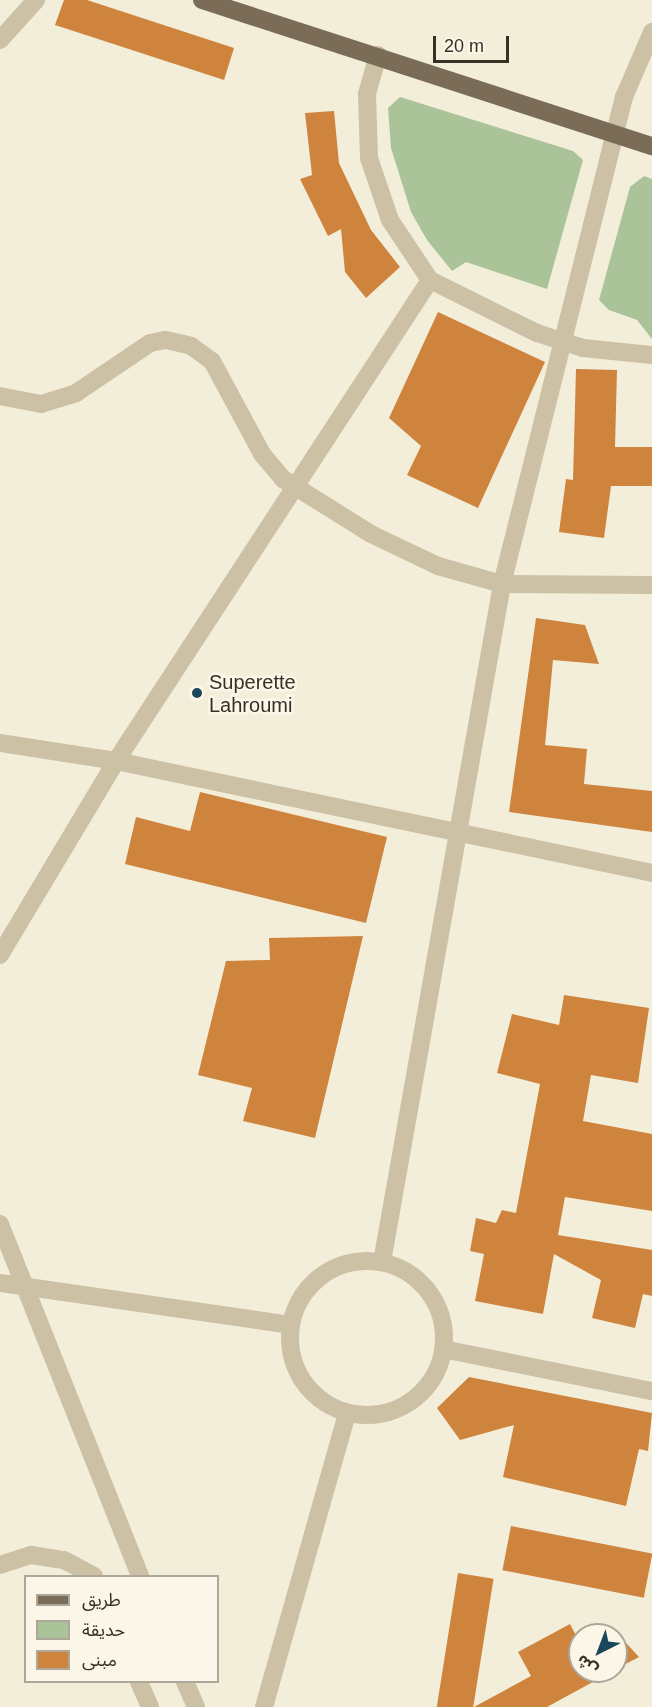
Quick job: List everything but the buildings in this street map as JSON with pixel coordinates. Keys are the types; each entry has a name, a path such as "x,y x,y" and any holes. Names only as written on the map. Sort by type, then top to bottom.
{"main road":[{"path":"202,0 378,55 652,146"}],"street":[{"path":"0,40 36,0"},
{"path":"382,1262 502,584 624,97 652,32"},
{"path":"378,55 367,94 369,158 390,219 430,280 510,323 583,348 652,355"},
{"path":"0,955 116,761 291,488 430,280"},
{"path":"0,396 40,404 76,393 150,343 166,340 191,346 212,361 262,454 291,488 438,566 502,584 652,585"},
{"path":"0,743 116,761 652,873"},
{"path":"0,1224 140,1575"},
{"path":"382,1262 412,1275 430,1294 441,1316 443,1349 432,1380 409,1402 379,1414 347,1413 306,1386 292,1357 290,1325 302,1296 322,1274 341,1264 382,1262"},
{"path":"0,1283 23,1284 290,1325"},
{"path":"443,1349 652,1391"},
{"path":"264,1707 347,1413"},
{"path":"0,1565 31,1555 64,1560 92,1575"},
{"path":"139,1683 150,1707"},
{"path":"185,1683 196,1707"}],"green space":[{"path":"400,97 573,151 583,160 547,289 466,262 452,271 427,240 411,212 391,148 388,108"},
{"path":"644,176 652,179 652,339 637,320 609,310 599,300 630,187"}],"place":[{"name":"Superette Lahroumi","path":"197,693"}]}
